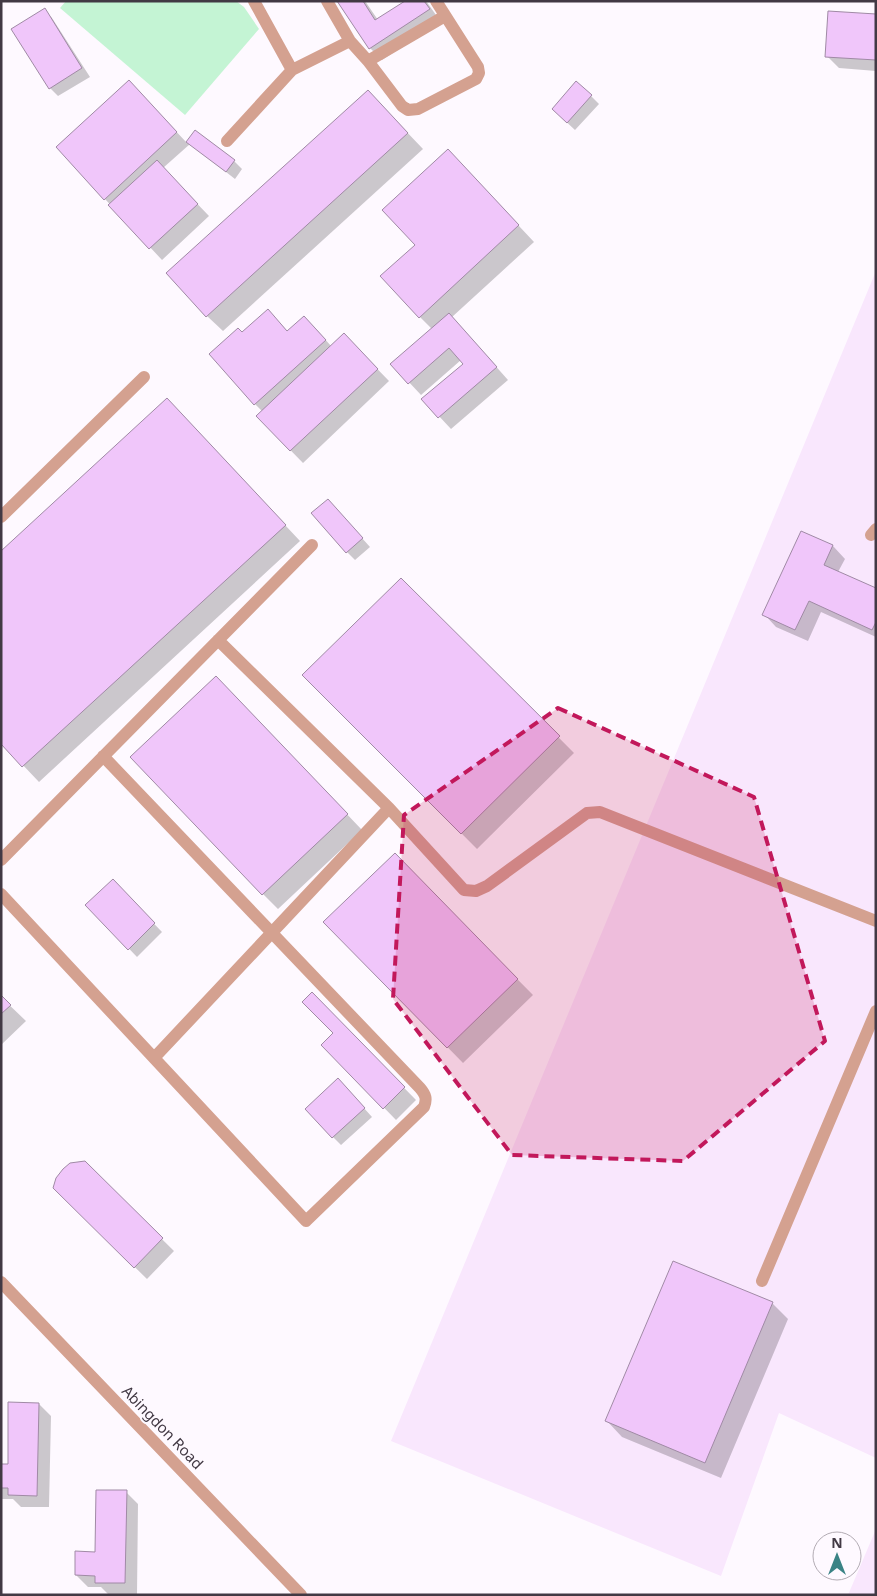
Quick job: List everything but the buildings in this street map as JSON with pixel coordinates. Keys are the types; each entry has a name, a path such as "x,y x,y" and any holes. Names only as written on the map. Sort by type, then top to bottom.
{"street":[{"path":"254,1 292,70"},
{"path":"327,1 350,41 368,61 402,106 408,110 418,109 476,79 479,73 478,67 436,1"},
{"path":"368,61 445,16"},
{"path":"227,142 292,70 350,41"},
{"path":"1,517 144,377"},
{"path":"1,860 312,545"},
{"path":"218,640 388,808 464,890 476,891 487,886 587,813 600,812 876,920"},
{"path":"1,894 306,1221 424,1107 426,1094 103,756"},
{"path":"154,1058 388,808"},
{"path":"762,1281 876,1011"},
{"name":"Abingdon Road","path":"1,1282 301,1595"}],"highlighted area":[{"path":"558,708 754,797 825,1041 683,1161 512,1155 393,999 404,815"}],"shaded area":[{"path":"876,271 876,1458 779,1413 721,1576 391,1441"},
{"path":"876,1529 876,1595 848,1595 854,1581 862,1581 862,1562"}],"green space":[{"path":"66,1 236,1 244,7 259,29 185,115 60,8"}]}
